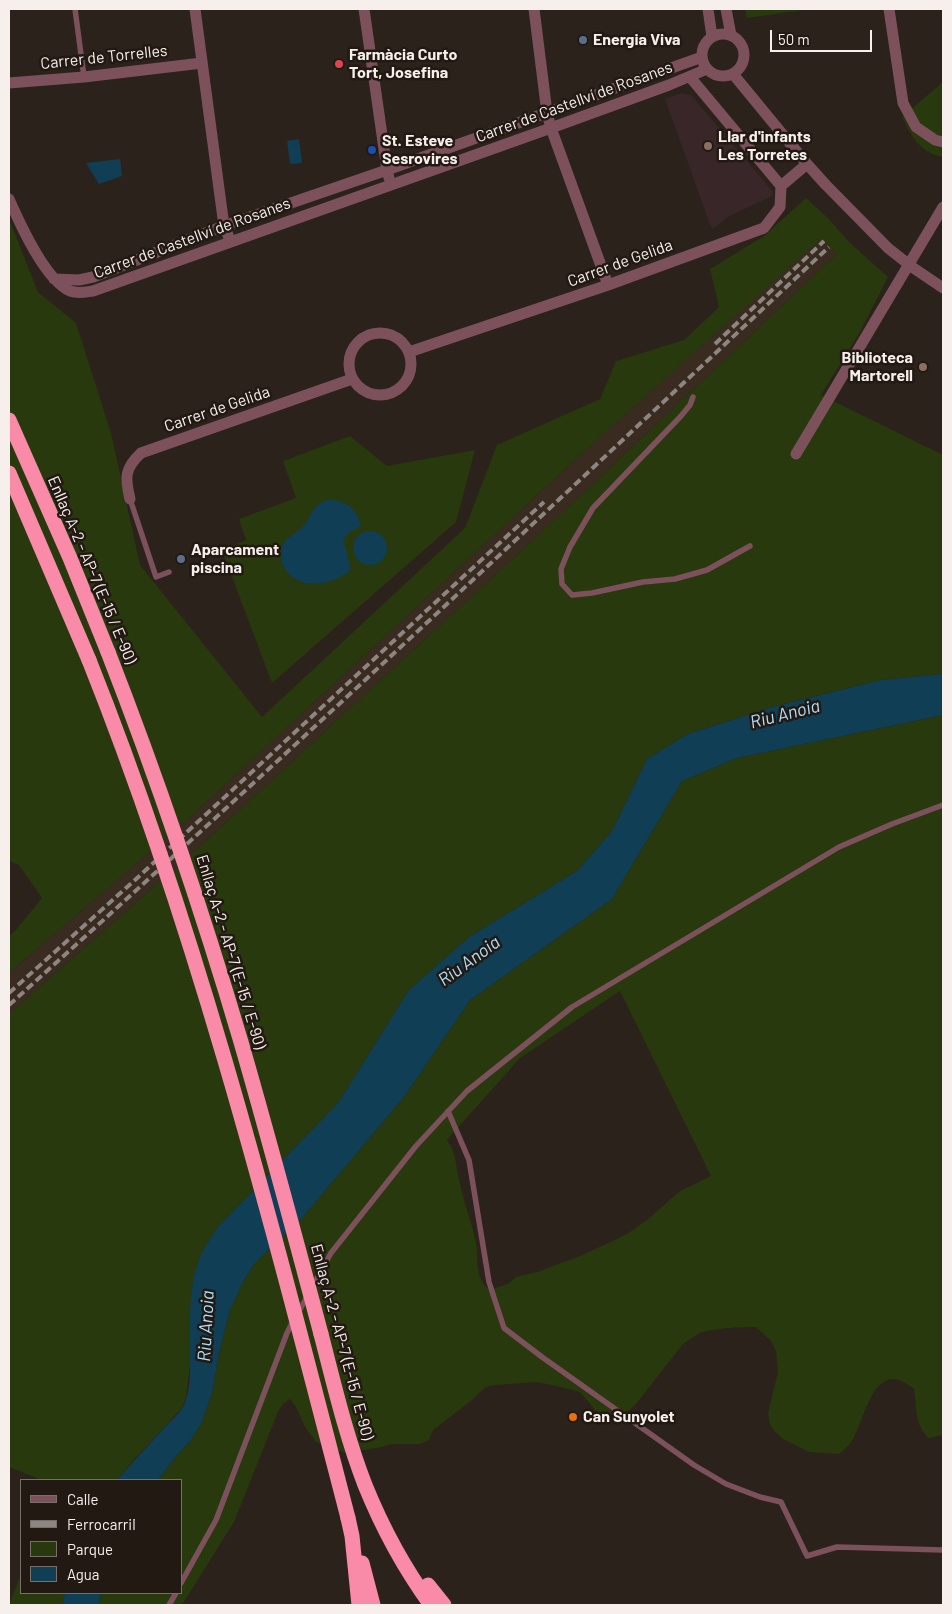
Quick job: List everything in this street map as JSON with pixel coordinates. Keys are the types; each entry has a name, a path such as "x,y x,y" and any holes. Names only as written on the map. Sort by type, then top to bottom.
{"highway":[{"name":"Enllaç A-2 - AP-7 (E-15 / E-90)","path":"9,420 70,558 108,652 167,810 214,953 265,1126 346,1428 364,1484 387,1530"},
{"path":"9,473 89,660 134,776 199,973 246,1135 348,1518 352,1536 359,1605"},
{"path":"387,1530 390,1541 431,1605"},
{"path":"387,1530 444,1605"},
{"path":"352,1536 373,1605"}],"street":[{"path":"195,9 224,226 231,242"},
{"path":"364,9 387,170 391,184"},
{"path":"534,9 551,128 608,285"},
{"path":"708,9 712,37"},
{"path":"726,9 731,35 741,44 744,50 743,64 734,74 720,76 713,74 707,69 702,58 704,46 712,37 731,35"},
{"path":"889,9 903,103 916,127 935,140 943,142"},
{"name":"Carrer de Castellví de Rosanes","path":"54,279 79,280 93,277 224,226 702,58"},
{"name":"Carrer de Torrelles","path":"9,83 84,77 202,63"},
{"name":"Carrer de Castellví de Rosanes","path":"54,279 72,292 93,291 551,128 707,69"},
{"path":"734,74 825,184 888,248 943,288"},
{"path":"690,77 781,186 807,164"},
{"name":"Carrer de Gelida","path":"409,352 608,285 764,228 780,207 781,186"},
{"path":"9,199 30,243 54,279"},
{"path":"796,454 943,208"},
{"path":"376,333 395,337 403,343 409,352 411,362 410,373 406,382 398,390 378,396 367,393 358,387 352,379 349,359 352,350 366,336 376,333"},
{"name":"Carrer de Gelida","path":"130,499 126,483 127,471 132,461 141,453 352,379"}],"lane":[{"path":"76,9 84,77"},
{"path":"693,396 690,405 681,416 593,508 570,547 561,569 562,584 572,595 592,593 642,582 675,579 706,570 750,546"},
{"path":"130,499 156,577 169,572"},
{"path":"182,1581 216,1520 287,1333 332,1253 416,1146 467,1091 572,1007 839,847 943,805"},
{"path":"448,1111 469,1160 489,1282 504,1328 694,1465 726,1484 760,1497 780,1502 807,1556 837,1547 943,1550"},
{"path":"169,1605 175,1594"}],"shaded area":[{"name":"Llar d'infants Les Torretes","path":"682,93 691,95 773,192 772,196 729,216 714,228 711,227 665,99"},
{"path":"822,237 837,254 545,529 198,848 9,1014 9,973 187,820 589,447"}],"green space":[{"path":"745,9 810,9 747,18"},
{"path":"943,82 943,157 928,151 917,143 902,117"},
{"path":"806,198 829,219 850,243 888,277 860,332 821,395 943,455 943,674 881,680 772,707 688,734 647,759 612,831 577,871 469,937 409,990 338,1103 218,1227 198,1262 193,1284 190,1315 190,1365 186,1397 182,1408 118,1479 39,1479 9,1467 9,1014 198,848 545,529 837,254 822,238 589,447 187,820 9,973 9,936 42,898 19,865 9,861 9,219 38,292 76,323 111,433 140,565 262,717 465,528 497,445 600,399 616,361 684,340 719,307 710,269 764,236"},
{"path":"350,436 387,466 475,450 456,522 272,683 222,550 246,540 239,519 296,498 283,461"},
{"path":"943,715 943,1435 929,1438 924,1433 918,1422 914,1389 901,1381 890,1379 881,1384 874,1392 853,1440 839,1454 809,1452 783,1439 770,1424 768,1413 778,1372 776,1351 771,1341 756,1327 720,1329 696,1335 683,1344 636,1404 627,1412 618,1414 597,1412 580,1392 557,1386 536,1382 495,1385 486,1387 433,1430 429,1440 420,1444 391,1444 345,1453 316,1442 305,1427 296,1407 290,1399 283,1404 278,1412 234,1522 182,1605 98,1605 101,1594 182,1594 182,1479 159,1479 191,1440 202,1422 212,1393 219,1353 230,1310 254,1264 302,1218 404,1097 470,1000 612,899 682,781 737,758","holes":["620,991 711,1176 680,1191 647,1220 619,1238 578,1257 537,1272 516,1277 508,1284 489,1290 484,1285 479,1274 476,1243 454,1154 447,1140 520,1058"]},
{"path":"20,1577 20,1594 65,1594 62,1605 9,1605"}],"water":[{"path":"299,139 302,163 290,164 287,141"},
{"path":"120,159 122,176 99,184 86,163"},
{"path":"327,500 345,503 357,514 361,526 347,535 343,545 345,545 351,570 335,579 317,584 299,581 284,567 281,558 282,547 286,540 304,525 318,504"},
{"path":"370,531 382,536 387,548 382,560 370,565 358,560 353,548 358,536"},
{"name":"Riu Anoia","path":"943,674 943,715 737,758 682,781 612,899 470,1000 404,1097 302,1218 254,1264 230,1310 219,1353 212,1393 202,1422 191,1440 159,1479 118,1479 179,1412 186,1400 190,1375 190,1312 193,1279 205,1247 218,1227 338,1103 409,990 469,937 577,871 612,831 647,759 688,734 772,707 881,680"},
{"path":"65,1594 101,1594 98,1605 62,1605"}],"railway":[{"path":"715,344 824,241"},
{"path":"9,1005 318,723 829,247"},
{"path":"9,993 135,880 544,502"}],"place":[{"name":"Energia Viva","path":"583,40"},
{"name":"Farmàcia Curto Tort, Josefina","path":"339,64"},
{"name":"Llar d'infants Les Torretes","path":"708,146"},
{"name":"St. Esteve Sesrovires","path":"372,150"},
{"name":"Biblioteca Martorell","path":"923,367"},
{"name":"Aparcament piscina","path":"181,559"},
{"name":"Can Sunyolet","path":"573,1417"}]}
